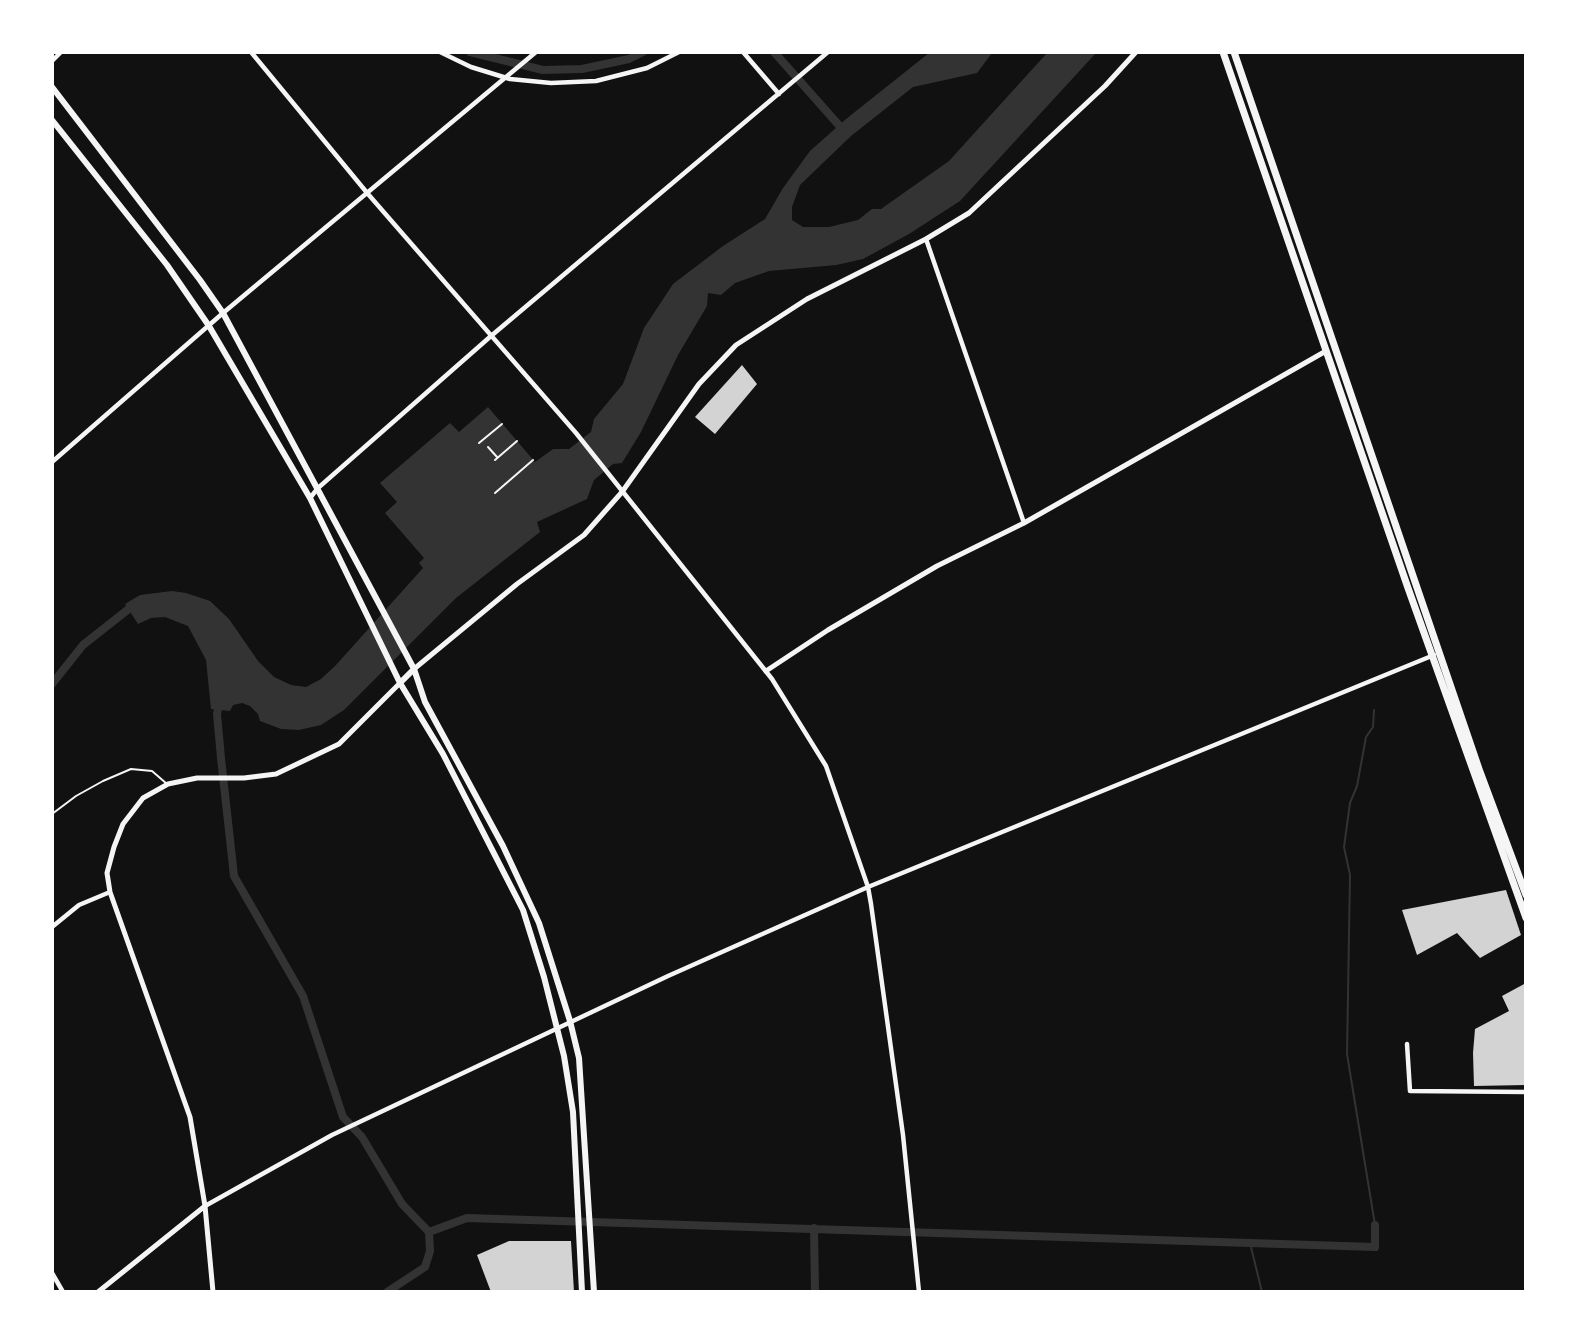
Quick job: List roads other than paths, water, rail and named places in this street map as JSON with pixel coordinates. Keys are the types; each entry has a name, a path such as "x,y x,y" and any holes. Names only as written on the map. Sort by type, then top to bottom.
{"main road":[{"path":"1223,52 1525,918"},
{"path":"1234,52 1479,769 1525,895"},
{"path":"52,88 223,313 407,654 425,702 503,846 539,923 579,1058 594,1292"},
{"path":"52,120 167,265 209,326 310,498 400,683 443,754 523,910 544,977 564,1056 573,1112 582,1292"},
{"path":"400,683 414,669"}],"street":[{"path":"52,61 61,52"},
{"path":"251,52 368,194 576,433 766,671 826,766 868,887 903,1135 919,1292"},
{"path":"440,52 471,67 506,78 551,83 596,81 646,68 680,52"},
{"path":"743,52 779,94"},
{"path":"310,498 318,488 491,336 828,52"},
{"path":"414,669 517,584 584,536 622,492 699,384 736,345 807,299 926,239 969,212 1105,86 1136,52"},
{"path":"52,462 223,313 535,54"},
{"path":"926,239 1024,523"},
{"path":"766,671 828,630 937,566 1024,523 1326,351"},
{"path":"98,1292 205,1206 332,1135 570,1021 868,887 1441,652"},
{"path":"213,1292 205,1206 190,1117 110,892 107,873 123,824 143,798 168,784 197,778 243,778 276,774 339,744 400,683"},
{"path":"52,927 79,905 110,892"},
{"path":"1407,1044 1410,1091 1525,1092"},
{"path":"52,1273 62,1292"}],"lane":[{"path":"52,814 103,780 131,769 152,771 168,784"}],"waterway":[{"path":"470,52 543,70 582,69 629,59 643,52"},
{"path":"774,52 844,131"},
{"path":"52,684 83,645 135,604"},
{"path":"220,700 217,714 234,876 303,996 343,1117 362,1137 402,1204 429,1232 430,1251 425,1267 387,1292"},
{"path":"1374,710 1373,727 1366,737 1357,786 1350,803 1344,847 1350,875 1347,1054 1375,1225"},
{"path":"429,1232 467,1218 1375,1247 1375,1225"},
{"path":"814,1228 815,1292"},
{"path":"1250,1243 1262,1292"}]}
